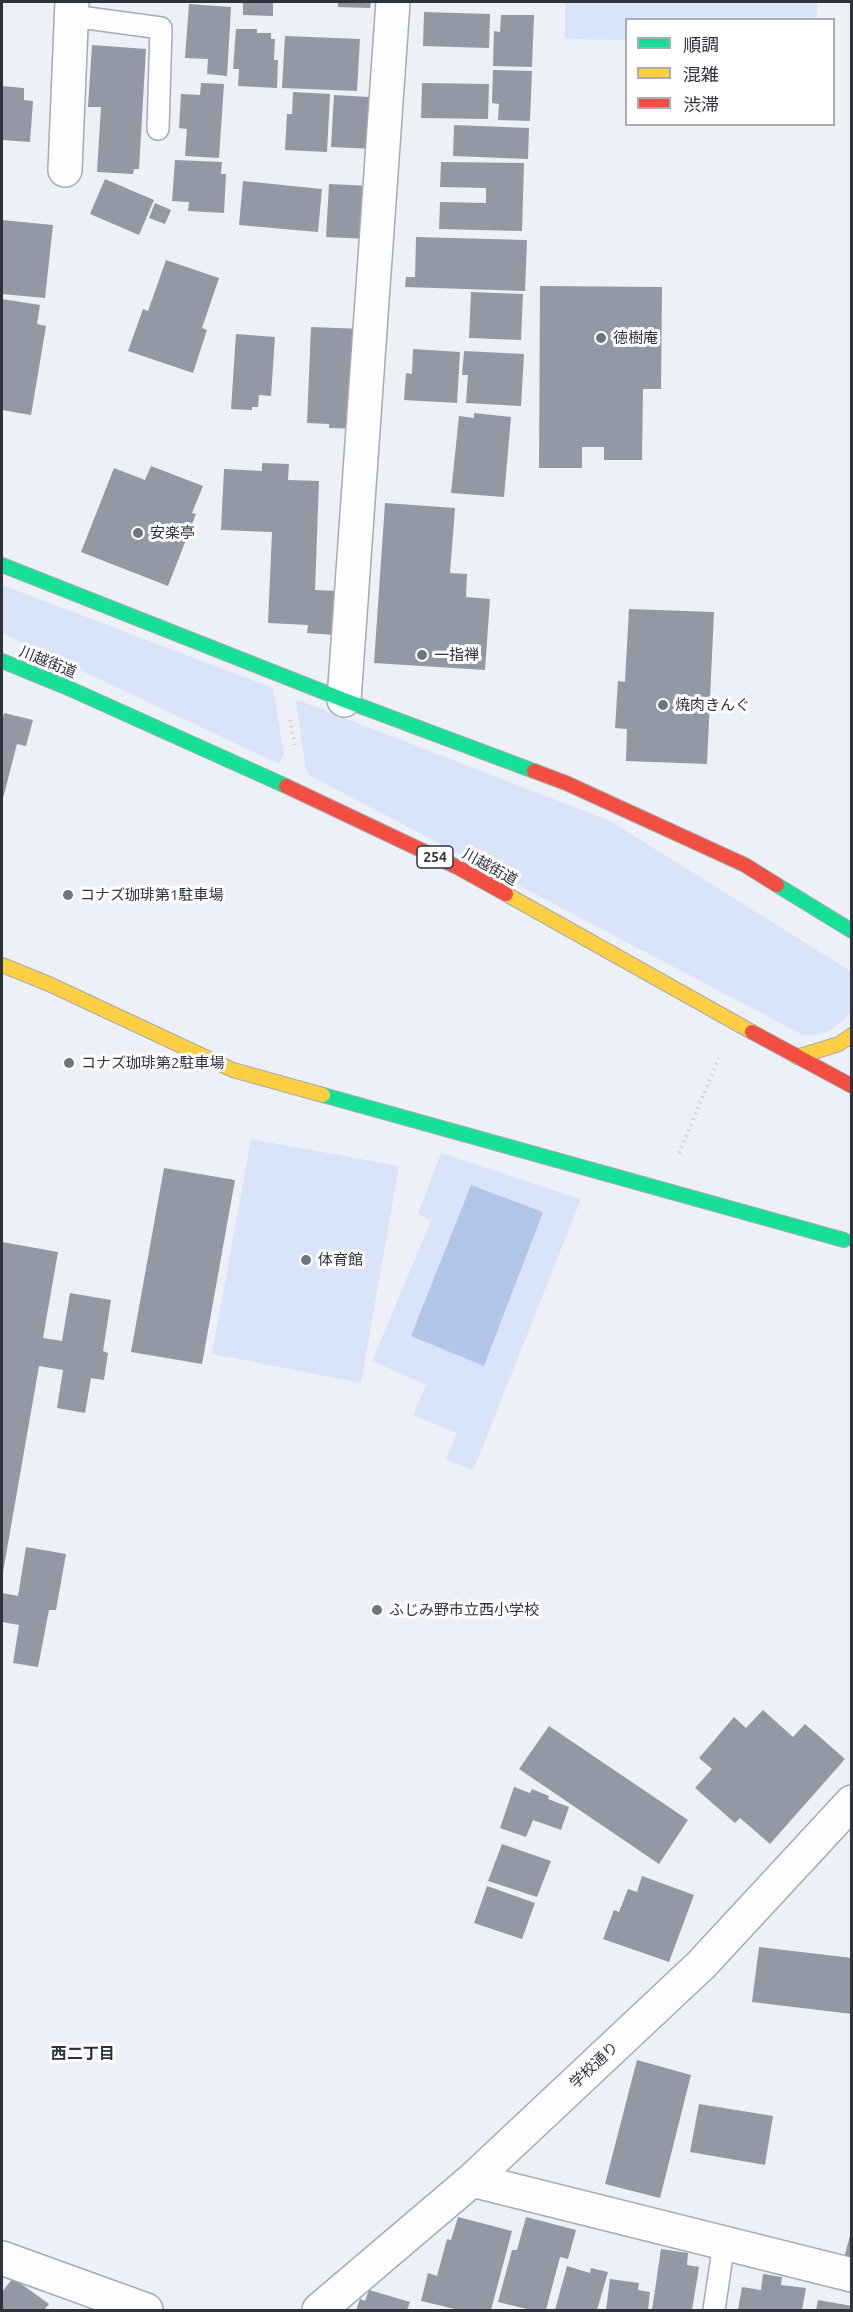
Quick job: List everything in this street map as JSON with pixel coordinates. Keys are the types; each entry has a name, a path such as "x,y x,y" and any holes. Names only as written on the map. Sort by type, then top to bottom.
{"main road":[{"path":"2,565 344,700 566,783 745,865 852,931"},
{"name":"川越街道","path":"2,661 66,687 289,787 459,868 852,1086"},
{"path":"2,965 49,984 233,1070 844,1240"},
{"path":"797,1057 839,1044 852,1035"}],"street":[{"path":"344,700 393,2"},
{"path":"64,170 72,9"},
{"name":"学校通り","path":"319,2310 472,2180 701,1965 852,1802"},
{"path":"472,2180 852,2275"},
{"path":"2,2258 146,2310"}],"lane":[{"path":"72,9 161,28 158,129"},
{"path":"714,2310 723,2243"}],"path":[{"path":"289,714 295,749"},
{"path":"663,1190 720,1053"}],"shaded area":[{"path":"565,2 817,2 817,18 625,18 625,40 565,39"},
{"path":"2,585 273,688 284,754 279,764 2,633"},
{"path":"298,700 610,821 849,970 851,972 851,1012 824,1033 803,1035 311,776 306,771 296,702"},
{"name":"体育館","path":"251,1139 399,1166 361,1383 212,1354"},
{"path":"441,1153 581,1199 473,1471 446,1459 457,1433 413,1415 426,1385 372,1361 431,1221 418,1214"}],"water":[{"path":"471,1185 543,1212 484,1366 411,1336"}],"building":[{"path":"243,2 273,2 273,16 243,15"},
{"path":"338,2 371,2 370,8 338,7"},
{"path":"189,4 231,7 227,76 207,74 208,59 185,58"},
{"path":"424,12 490,14 489,48 423,46"},
{"path":"501,15 534,15 532,67 493,66 494,31 500,32"},
{"path":"236,29 257,29 257,33 271,33 271,39 275,39 274,60 278,60 277,88 238,86 239,69 233,69"},
{"path":"285,36 360,39 357,91 282,88"},
{"path":"92,45 146,49 139,169 134,169 133,174 97,172 101,107 88,107"},
{"path":"493,70 532,71 530,121 498,120 499,104 492,103"},
{"path":"201,83 224,84 219,158 185,156 187,129 179,128 181,94 200,95"},
{"path":"422,83 489,84 488,119 421,118"},
{"path":"2,86 24,88 24,100 33,101 30,142 2,140"},
{"path":"293,92 330,94 327,152 285,150 287,114 292,114"},
{"path":"334,95 369,97 368,109 376,109 374,149 331,147"},
{"path":"454,125 529,128 528,159 453,156"},
{"path":"175,160 222,162 221,174 226,174 224,213 188,211 189,202 172,201"},
{"path":"441,162 524,163 522,231 439,229 440,202 486,203 486,188 440,187"},
{"path":"105,179 154,200 139,235 90,214"},
{"path":"243,181 322,189 318,232 239,225"},
{"path":"329,184 371,186 368,239 326,237"},
{"path":"155,203 171,210 165,224 149,218"},
{"path":"2,220 53,225 45,298 2,294"},
{"path":"416,237 527,240 525,291 405,287 406,277 415,277"},
{"path":"166,260 219,278 202,328 207,330 193,373 128,351 143,309 148,311"},
{"name":"徳樹庵","path":"540,286 662,287 661,389 643,389 642,460 604,460 604,447 582,447 582,468 539,468"},
{"path":"471,292 523,294 521,340 469,338"},
{"path":"2,299 40,305 37,324 46,326 31,415 2,410"},
{"path":"311,327 364,329 360,429 329,428 329,424 307,423"},
{"path":"236,334 275,337 271,396 259,395 258,407 252,407 252,410 231,409"},
{"path":"413,349 460,352 457,403 404,400 406,373 412,374"},
{"path":"464,351 524,354 521,406 466,403 468,375 462,375"},
{"path":"474,413 511,417 504,497 451,493 459,416 474,418"},
{"path":"262,463 289,464 288,480 319,481 315,590 336,591 334,635 307,633 308,625 268,623 272,532 221,530 224,469 262,471"},
{"name":"安楽亭","path":"151,466 203,486 192,513 196,514 168,586 81,552 114,468 145,480"},
{"path":"385,503 455,508 450,573 467,574 466,597 490,599 485,670 374,663"},
{"name":"焼肉きんぐ","path":"629,609 714,612 707,764 626,761 627,729 615,728 618,681 625,682"},
{"path":"4,713 33,720 26,746 17,744 2,802 2,717"},
{"path":"164,1168 235,1180 202,1364 131,1352"},
{"path":"2,1242 58,1252 43,1338 62,1341 70,1293 111,1300 103,1351 108,1353 104,1380 91,1378 85,1413 57,1408 63,1370 39,1366 3,1572"},
{"path":"26,1547 66,1554 56,1610 49,1610 38,1667 13,1663 19,1625 2,1622 2,1593 18,1596"},
{"path":"763,1710 793,1737 805,1724 845,1759 770,1844 740,1818 735,1823 695,1788 712,1769 699,1758 734,1717 746,1728"},
{"path":"549,1726 688,1820 659,1864 519,1769"},
{"path":"514,1787 530,1793 532,1789 549,1796 548,1799 569,1807 561,1830 533,1820 526,1837 500,1828"},
{"path":"502,1844 551,1861 537,1897 488,1881"},
{"path":"642,1876 694,1895 669,1962 603,1939 614,1910 619,1912 628,1889 637,1892"},
{"path":"487,1886 535,1903 522,1939 474,1923"},
{"path":"759,1947 852,1958 852,2014 752,2002"},
{"path":"637,2060 691,2075 660,2198 605,2184"},
{"path":"699,2104 773,2116 765,2165 690,2152"},
{"path":"458,2217 512,2231 491,2310 459,2310 421,2301 428,2273 437,2276 447,2239 451,2240"},
{"path":"526,2217 576,2230 568,2259 560,2257 546,2310 531,2310 498,2302 512,2250 517,2250"},
{"path":"852,2232 852,2261 844,2259"},
{"path":"661,2249 688,2253 687,2265 699,2267 692,2310 652,2310"},
{"path":"567,2266 590,2273 591,2268 608,2272 597,2310 555,2310"},
{"path":"763,2274 782,2277 781,2285 806,2288 802,2310 738,2310 742,2287 761,2290"},
{"path":"13,2278 49,2304 44,2310 2,2310 2,2292"},
{"path":"610,2279 639,2283 638,2290 650,2292 648,2310 606,2310"},
{"path":"369,2290 410,2302 407,2310 356,2310 360,2299 365,2301"},
{"path":"818,2300 852,2306 852,2310 816,2310"}],"traffic: fast":[{"path":"2,565 344,700 534,771"},
{"path":"2,661 66,687 286,786"},
{"path":"777,885 852,931"},
{"path":"323,1095 844,1240"}],"traffic: slow":[{"path":"506,894 752,1032"},
{"path":"2,965 49,984 233,1070 323,1095"},
{"path":"797,1057 839,1044 852,1035"}],"traffic: jam":[{"path":"534,771 566,783 745,865 777,885"},
{"path":"286,786 459,868 506,894"},
{"path":"752,1032 852,1086"}],"place":[{"name":"徳樹庵","path":"601,338"},
{"name":"安楽亭","path":"138,533"},
{"name":"一指禅","path":"422,655"},
{"name":"焼肉きんぐ","path":"663,705"},
{"name":"コナズ珈琲第1駐車場","path":"68,895"},
{"name":"コナズ珈琲第2駐車場","path":"69,1063"},
{"name":"体育館","path":"306,1260"},
{"name":"ふじみ野市立西小学校","path":"377,1610"}],"district":[{"name":"西二丁目","path":"83,2054"}]}
